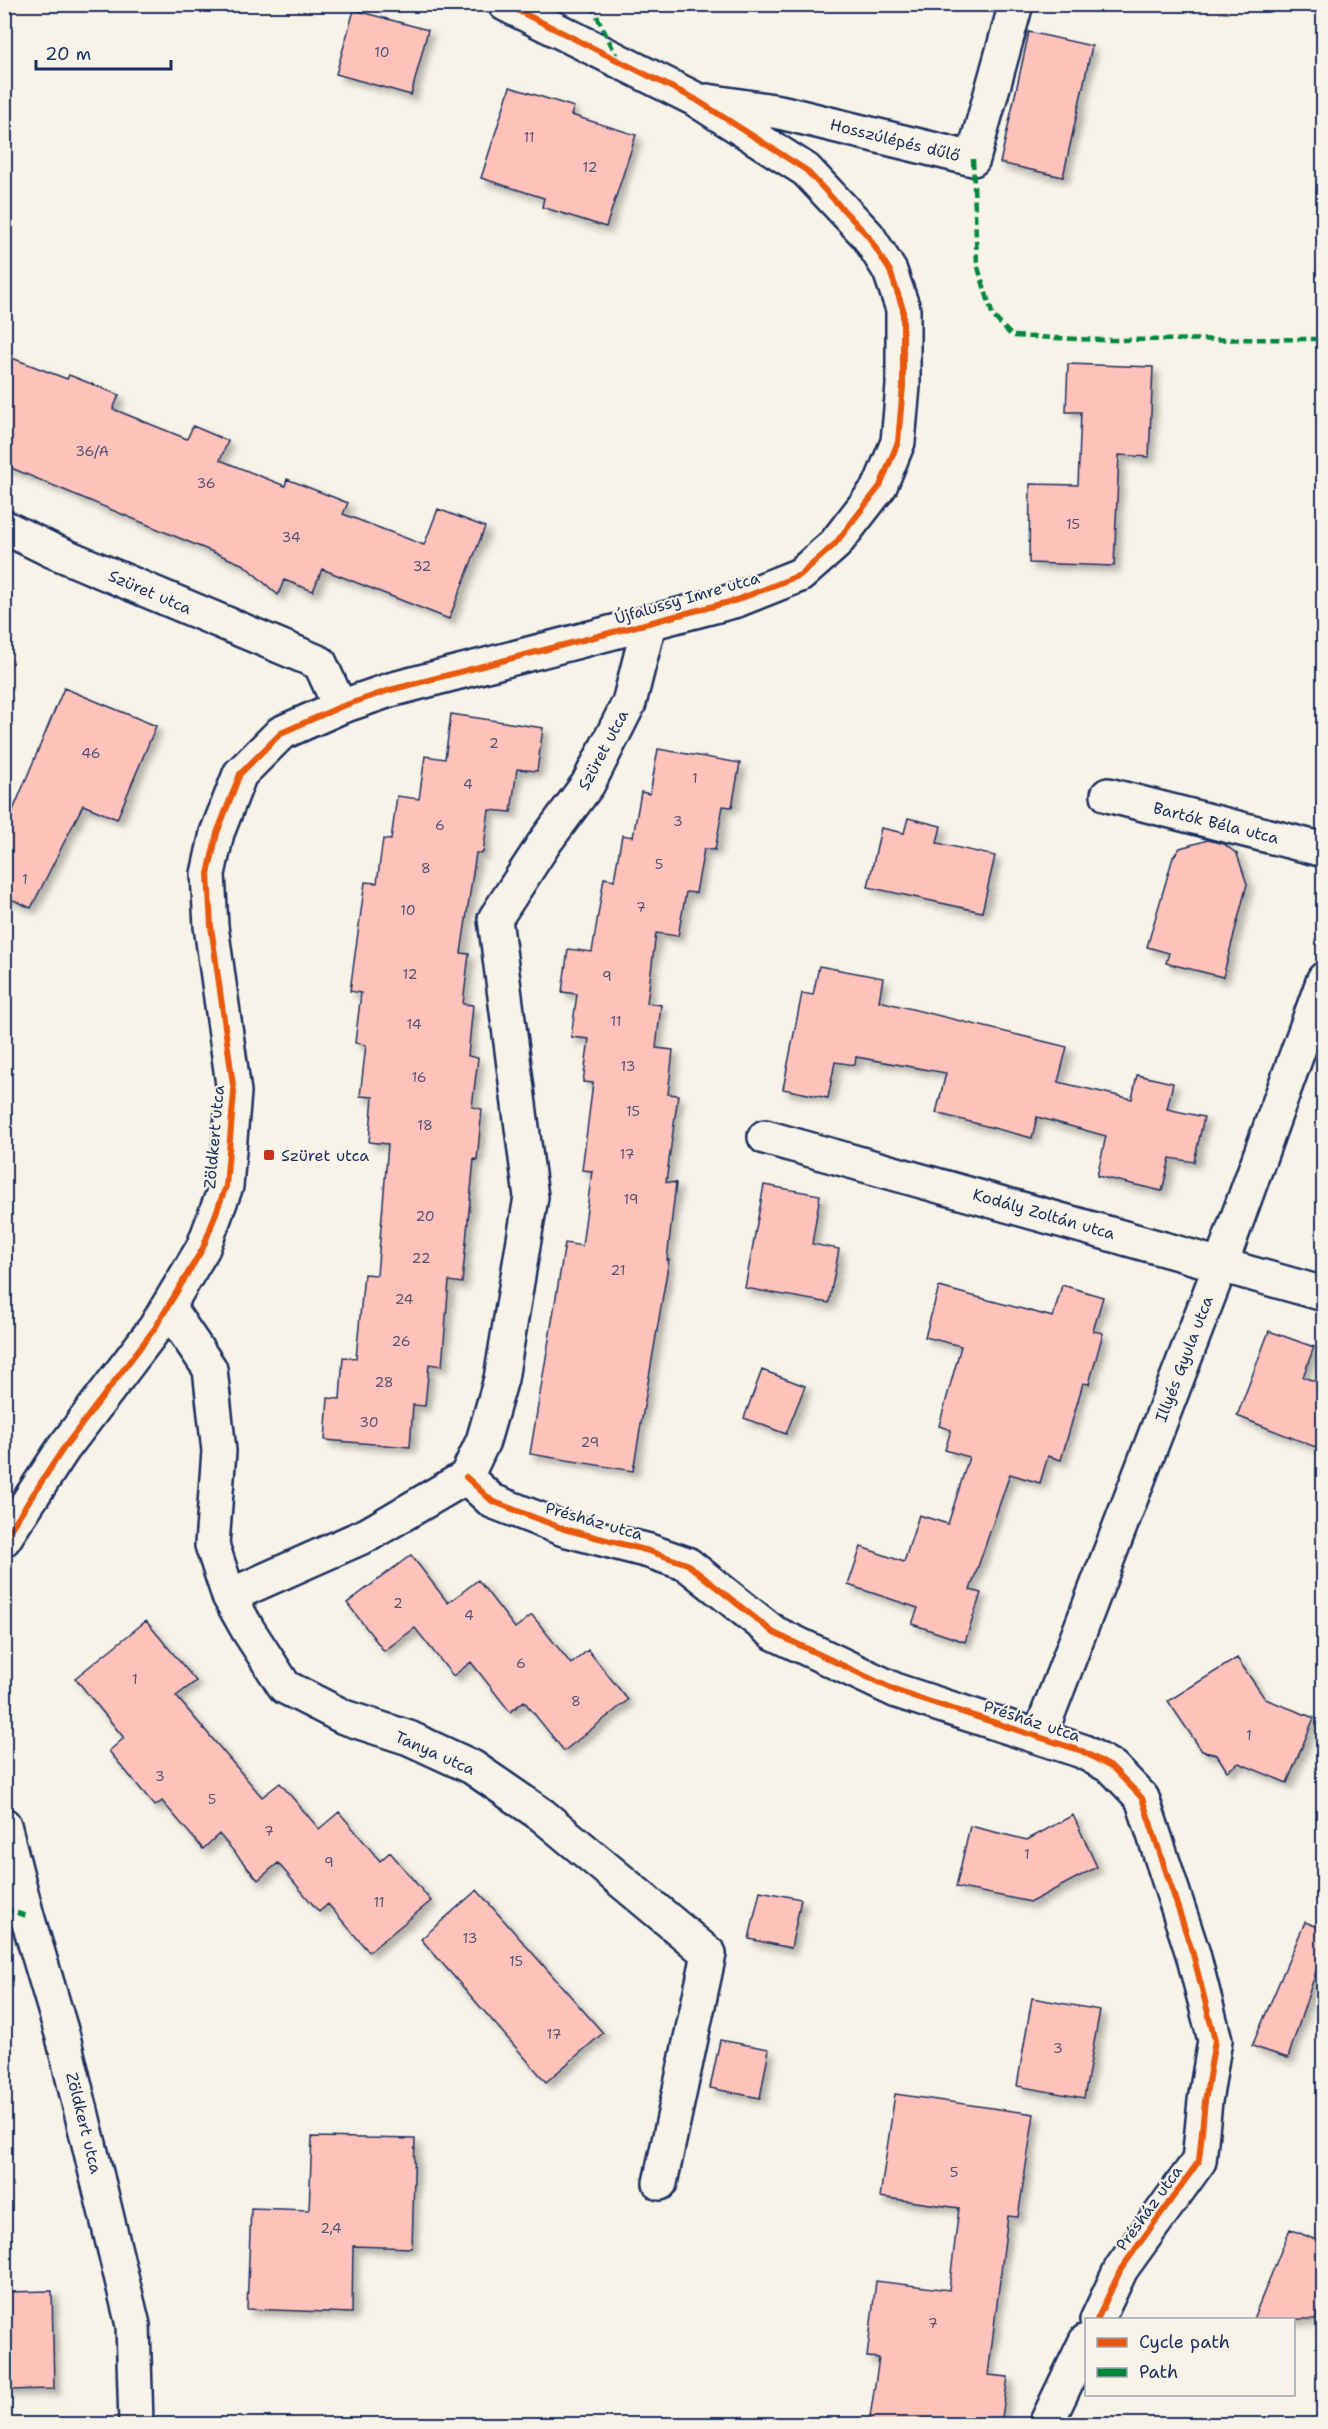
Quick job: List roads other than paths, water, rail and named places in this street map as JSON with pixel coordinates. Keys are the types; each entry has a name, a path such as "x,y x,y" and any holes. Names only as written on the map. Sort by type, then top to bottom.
{"street":[{"name":"Újfalussy Imre utca","path":"281,733 340,706 390,690 750,596 800,575 835,544 880,486 898,442 903,386 903,309 890,271 868,236 806,170 695,99 505,4"},
{"name":"Hosszúlépés dűlő","path":"695,99 780,112 973,159 1016,4"},
{"name":"Szüret utca","path":"4,527 51,550 320,663 340,706"},
{"name":"Szüret utca","path":"466,1477 483,1442 501,1378 531,1197 495,919 593,774 629,703 649,624"},
{"name":"Zöldkert utca","path":"4,1539 63,1449 155,1328 203,1248 226,1186 234,1092 211,926 208,874 217,833 240,774 281,733"},
{"name":"Bartók Béla utca","path":"1108,795 1323,850"},
{"name":"Illyés Gyula utca","path":"1039,1737 1221,1264 1323,979"},
{"name":"Kodály Zoltán utca","path":"765,1137 1323,1294"},
{"name":"Tanya utca","path":"168,1307 210,1369 219,1450 212,1545 230,1596 248,1630 285,1687 344,1717 409,1738 472,1767 542,1815 709,1954 660,2183"},
{"path":"230,1596 369,1534 466,1477"},
{"name":"Présház utca","path":"466,1477 492,1501 564,1529 649,1551 687,1564 774,1633 897,1691 1082,1751 1113,1768 1142,1798 1193,1954 1215,2040 1205,2101 1199,2161 1121,2269 1097,2318"},
{"name":"Zöldkert utca","path":"4,1825 27,1916 63,2037 133,2325 136,2424"},
{"path":"1046,2424 1085,2342"}],"place":[{"name":"Szüret utca","path":"269,1155"}]}
